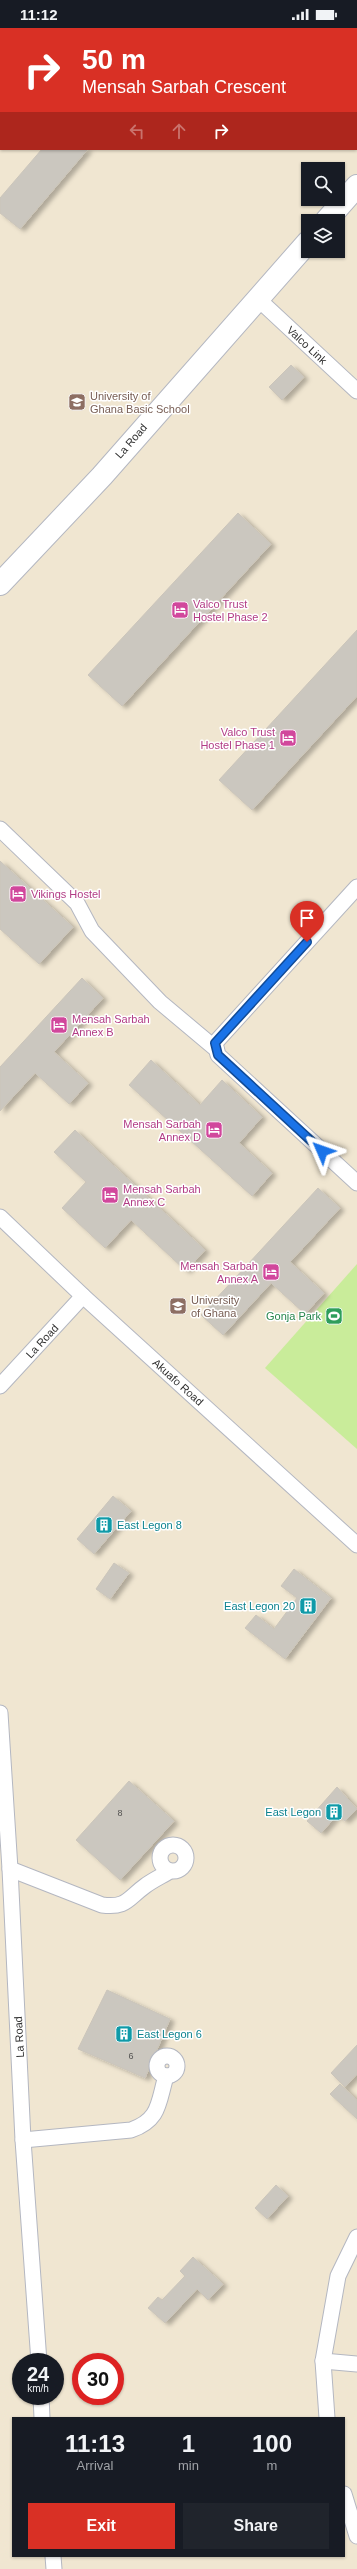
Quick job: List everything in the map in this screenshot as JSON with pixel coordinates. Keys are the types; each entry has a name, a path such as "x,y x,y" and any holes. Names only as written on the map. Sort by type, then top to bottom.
{"street":[{"path":"332,214 357,186"},
{"name":"La Road","path":"0,584 102,476 301,250"},
{"name":"Valco Link","path":"257,298 357,391"},
{"path":"0,829 77,903 92,931 160,1002 216,1049"},
{"path":"357,887 215,1043 218,1055 357,1184"},
{"name":"Akuafo Road","path":"0,1216 83,1296 357,1545"},
{"name":"La Road","path":"0,1386 83,1296"},
{"name":"La Road","path":"0,1713 10,1868 23,2140 39,2353"},
{"path":"10,1868 102,1905 116,1907 132,1899 145,1886 170,1871"},
{"path":"23,2140 131,2130 141,2127 154,2117 166,2076"},
{"path":"327,2417 323,2361 338,2276 357,2237"},
{"path":"323,2361 357,2364"},
{"path":"41,2405 42,2417"},
{"path":"345,2497 357,2536"},
{"path":"53,2557 54,2569"}],"shaded area":[{"name":"University of Ghana","path":"0,150 357,150 357,2569 0,2569"}],"green space":[{"name":"Gonja Park","path":"357,1264 357,1449 265,1368"}],"building":[{"path":"41,150 87,150 20,229 0,213 0,198"},
{"path":"291,365 304,377 282,400 269,387"},
{"name":"Valco Trust Hostel Phase 2","path":"238,513 271,544 122,706 88,675"},
{"name":"Valco Trust Hostel Phase 1","path":"357,630 357,696 252,810 219,780"},
{"name":"Vikings Hostel","path":"0,861 73,927 39,964 0,929"},
{"name":"Mensah Sarbah Annex B","path":"82,978 103,998 54,1052 88,1083 69,1104 35,1073 0,1111 0,1067"},
{"name":"Mensah Sarbah Annex D","path":"151,1060 200,1105 222,1080 262,1117 239,1143 272,1173 252,1196 129,1085"},
{"name":"Mensah Sarbah Annex C","path":"75,1130 205,1250 186,1271 131,1220 105,1248 62,1208 86,1182 54,1152"},
{"name":"Mensah Sarbah Annex A","path":"318,1188 340,1208 290,1262 324,1293 305,1314 271,1283 223,1335 201,1315"},
{"name":"East Legon 8","path":"113,1496 131,1511 94,1554 77,1539"},
{"name":"East Legon 8","path":"114,1563 129,1573 110,1599 96,1589"},
{"name":"East Legon 20","path":"294,1569 331,1598 285,1659 245,1628 256,1615 274,1629 297,1598 281,1586"},
{"path":"129,1781 174,1821 120,1880 76,1840"},
{"name":"East Legon","path":"337,1787 357,1809 345,1821 337,1815 321,1833 307,1821"},
{"name":"East Legon 6","path":"107,1990 170,2019 145,2078 78,2049"},
{"path":"357,2045 357,2074 345,2087 331,2073"},
{"path":"340,2084 357,2100 357,2119 330,2094"},
{"path":"276,2185 288,2196 267,2219 255,2208"},
{"path":"193,2257 223,2284 208,2300 197,2289 165,2323 148,2308 158,2297 162,2300 185,2276 180,2271"}],"place":[{"name":"University of Ghana Basic School","path":"77,402"},
{"name":"Valco Trust Hostel Phase 2","path":"180,610"},
{"name":"Valco Trust Hostel Phase 1","path":"288,738"},
{"name":"Vikings Hostel","path":"18,894"},
{"name":"Mensah Sarbah Annex B","path":"59,1025"},
{"name":"Mensah Sarbah Annex D","path":"214,1130"},
{"name":"Mensah Sarbah Annex C","path":"110,1195"},
{"name":"Mensah Sarbah Annex A","path":"271,1272"},
{"name":"University of Ghana","path":"178,1306"},
{"name":"Gonja Park","path":"334,1316"},
{"name":"East Legon 8","path":"104,1525"},
{"name":"East Legon 20","path":"308,1606"},
{"name":"East Legon","path":"334,1812"},
{"name":"East Legon 6","path":"124,2034"}],"route":[{"path":"307,942 215,1043 218,1055 322,1151"}]}
